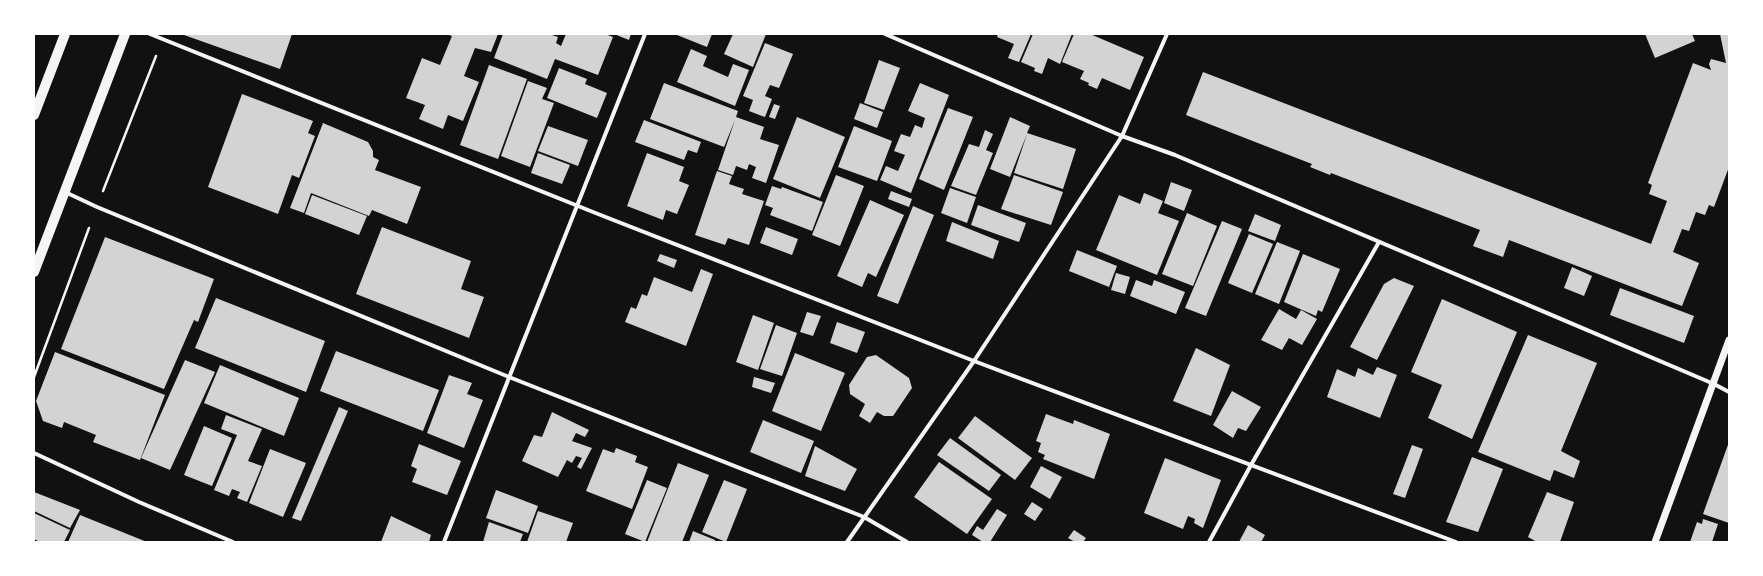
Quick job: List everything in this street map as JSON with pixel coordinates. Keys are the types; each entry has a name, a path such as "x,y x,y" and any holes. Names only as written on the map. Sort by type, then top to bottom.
{"main road":[{"path":"34,115 65,34"},
{"path":"34,272 126,34"}],"street":[{"path":"150,34 576,205 974,361 1456,542"},
{"path":"444,542 576,205 645,34"},
{"path":"885,34 1122,136 1175,155 1714,384 1729,392"},
{"path":"846,542 974,361 1122,136 1167,34"},
{"path":"65,192 97,207 509,376 864,517 907,542"},
{"path":"1209,542 1251,465 1379,242"},
{"path":"1655,542 1729,340"},
{"path":"34,452 139,502 233,542"}],"path":[{"path":"103,192 156,55"},
{"path":"34,377 89,228"}],"building":[{"path":"292,34 280,69 184,35"},
{"path":"446,34 498,34 491,52 475,48 464,76 479,82 463,121 448,115 443,129 419,119 425,105 406,98 422,58 440,65 452,36"},
{"path":"503,34 549,34 558,37 556,43 561,46 566,34 605,34 613,37 598,75 555,59 547,79 494,58"},
{"path":"614,34 631,34 629,40"},
{"path":"677,34 712,34 707,47"},
{"path":"733,34 766,34 753,67 724,54"},
{"path":"998,34 1031,34 1019,62 1008,58 1014,44 997,37"},
{"path":"1033,34 1072,34 1060,64 1048,58 1042,74 1034,71 1035,68 1021,62"},
{"path":"1074,34 1090,34 1144,57 1130,90 1102,78 1097,89 1080,79 1084,71 1062,62"},
{"path":"1645,34 1692,34 1695,41 1655,58"},
{"path":"1720,34 1729,34 1729,167 1714,207 1709,205 1705,215 1696,212 1689,231 1682,229 1673,252 1699,263 1682,306 1509,240 1503,257 1473,246 1480,230 1331,173 1330,175 1310,167 1312,164 1186,115 1203,72 1651,244 1667,201 1649,194 1652,185 1648,183 1693,63 1711,70 1709,64 1711,59 1726,63"},
{"path":"765,43 793,54 779,88 770,85 765,96 772,99 765,117 749,111 753,100 743,96"},
{"path":"691,49 707,56 703,66 728,77 733,64 749,70 735,106 677,82"},
{"path":"879,60 900,68 884,110 864,103"},
{"path":"489,65 527,79 498,159 460,145"},
{"path":"559,68 587,79 585,84 607,93 597,118 547,98"},
{"path":"528,81 547,88 542,99 554,103 530,167 501,156"},
{"path":"664,83 738,111 736,117 764,127 760,139 779,145 766,183 752,178 756,167 749,164 747,170 736,166 733,175 718,170 735,120 724,147 650,119"},
{"path":"920,83 949,95 911,193 880,180 886,166 898,171 905,155 894,151 901,134 910,137 915,125 922,128 925,118 908,111"},
{"path":"242,94 313,121 308,133 315,136 299,178 292,175 278,214 208,187"},
{"path":"860,103 883,112 877,128 854,119"},
{"path":"774,104 780,106 775,119 769,117"},
{"path":"948,108 973,117 944,190 919,179"},
{"path":"797,117 845,137 820,198 773,179"},
{"path":"1010,117 1030,126 1027,133 1076,149 1063,189 1014,173 1027,134 1010,177 990,169"},
{"path":"644,120 701,142 697,153 688,150 684,160 635,142"},
{"path":"323,123 368,142 373,151 373,157 379,160 375,170 421,187 407,224 372,210 369,216 311,193 304,213 290,208"},
{"path":"548,126 588,140 578,166 538,151"},
{"path":"854,126 892,141 877,181 838,167"},
{"path":"985,130 993,134 986,150 993,153 976,195 951,186 969,144 979,147"},
{"path":"538,153 570,165 562,184 531,173"},
{"path":"647,153 684,167 679,181 689,185 677,214 666,210 663,220 627,206"},
{"path":"717,171 732,176 729,184 744,189 742,194 764,201 749,245 728,238 725,245 695,235"},
{"path":"836,175 864,186 840,246 812,235"},
{"path":"1014,175 1063,192 1051,225 1001,209"},
{"path":"1171,182 1192,190 1184,211 1164,203"},
{"path":"772,186 781,189 782,187 823,202 812,231 770,215 773,208 765,205"},
{"path":"950,188 976,197 967,223 941,213"},
{"path":"891,191 912,199 909,207 888,199"},
{"path":"1144,193 1163,201 1158,213 1179,221 1157,275 1096,250 1119,195 1140,204"},
{"path":"312,195 367,216 359,235 305,214"},
{"path":"870,200 904,215 876,277 868,273 862,287 837,276"},
{"path":"978,205 1026,223 1019,242 971,225"},
{"path":"913,206 934,215 898,304 877,296"},
{"path":"1187,213 1217,226 1193,286 1162,274"},
{"path":"1255,214 1281,225 1275,241 1248,231"},
{"path":"1222,221 1242,229 1206,316 1185,308"},
{"path":"952,222 999,241 993,259 946,241"},
{"path":"382,227 471,261 461,289 484,297 469,338 356,294"},
{"path":"766,227 798,239 792,255 760,243"},
{"path":"1249,234 1273,244 1252,293 1228,283"},
{"path":"105,237 214,279 198,322 194,320 164,389 61,349"},
{"path":"1277,242 1300,251 1279,304 1255,294"},
{"path":"1077,250 1117,266 1109,287 1069,271"},
{"path":"660,254 677,260 674,268 657,261"},
{"path":"1303,254 1340,269 1322,312 1318,310 1316,316 1284,302"},
{"path":"1572,267 1592,276 1584,296 1564,288"},
{"path":"701,269 713,274 686,346 625,322 631,307 636,309 642,294 647,296 654,277 692,292"},
{"path":"1116,273 1130,277 1125,294 1111,290"},
{"path":"1394,278 1414,286 1377,360 1350,347 1384,284"},
{"path":"1136,280 1152,286 1154,280 1185,292 1176,314 1130,296"},
{"path":"1620,288 1694,316 1684,343 1610,315"},
{"path":"216,298 325,341 306,392 195,348"},
{"path":"1442,299 1517,332 1472,439 1428,418 1442,385 1411,372"},
{"path":"1279,309 1296,319 1301,310 1317,319 1302,345 1289,338 1282,350 1261,340"},
{"path":"807,312 821,316 813,336 800,332"},
{"path":"753,315 774,323 758,370 736,362"},
{"path":"837,322 865,332 857,353 830,343"},
{"path":"776,325 797,333 782,376 760,369"},
{"path":"1528,335 1597,363 1561,451 1580,461 1574,478 1554,470 1550,481 1478,452"},
{"path":"1196,348 1230,365 1211,416 1173,401"},
{"path":"336,351 439,390 423,431 320,391"},
{"path":"55,352 165,395 140,460 93,442 96,435 64,422 62,428 43,421 36,401"},
{"path":"795,353 845,373 821,431 772,411"},
{"path":"876,355 909,378 912,388 893,416 884,416 877,412 870,423 859,416 865,404 850,394 849,385 867,357"},
{"path":"185,360 215,372 170,470 141,458"},
{"path":"220,365 299,398 284,436 204,403"},
{"path":"1377,367 1397,375 1380,418 1327,397 1337,369 1355,377 1358,368 1373,375"},
{"path":"449,375 472,383 467,394 483,400 464,448 427,433"},
{"path":"754,377 775,383 771,393 752,387"},
{"path":"1232,391 1261,407 1246,431 1238,428 1233,438 1213,425"},
{"path":"339,407 348,411 301,521 292,518"},
{"path":"552,412 589,430 585,437 576,433 572,441 592,448 581,469 577,467 582,458 576,456 572,463 567,460 558,477 522,461 534,435 542,437"},
{"path":"1046,414 1073,424 1074,420 1110,434 1094,479 1043,459 1045,455 1038,452 1041,443 1036,441"},
{"path":"226,415 262,429 248,461 262,466 247,502 237,498 240,492 232,489 229,496 214,490 237,435 221,429"},
{"path":"975,416 1032,458 1015,480 958,438"},
{"path":"763,420 814,441 801,473 750,452"},
{"path":"204,426 232,438 212,486 184,475"},
{"path":"950,438 1001,475 989,491 937,455"},
{"path":"1729,442 1729,523 1703,514"},
{"path":"419,444 461,461 447,495 412,482 417,469 411,466"},
{"path":"1412,445 1423,449 1405,498 1393,494"},
{"path":"815,446 857,469 845,491 805,476"},
{"path":"616,448 637,456 635,462 648,467 632,509 586,491 603,449 614,453"},
{"path":"270,449 306,463 283,517 249,503"},
{"path":"1472,457 1503,469 1478,532 1446,522"},
{"path":"1165,458 1221,480 1203,528 1194,523 1195,519 1188,516 1183,529 1144,513"},
{"path":"939,462 992,499 967,534 914,497"},
{"path":"678,463 709,475 682,542 647,542"},
{"path":"1041,466 1062,477 1050,499 1030,487"},
{"path":"647,480 667,488 645,542 625,534"},
{"path":"724,480 747,489 726,542 702,532"},
{"path":"496,490 538,506 528,533 486,518"},
{"path":"34,492 80,510 70,528 34,511"},
{"path":"1547,492 1574,502 1560,542 1537,542 1528,537"},
{"path":"1032,502 1043,509 1035,521 1024,514"},
{"path":"997,509 1007,515 990,542 983,542 972,535 977,526 983,530"},
{"path":"538,511 573,523 566,542 527,542"},
{"path":"34,513 70,530 64,542 40,542 34,539"},
{"path":"80,515 147,542 68,542"},
{"path":"391,516 431,535 429,542 381,542"},
{"path":"1703,519 1718,524 1712,542 1690,542 1697,522 1702,524"},
{"path":"489,522 523,534 520,542 483,542"},
{"path":"1248,525 1265,535 1261,542 1239,542"},
{"path":"1074,530 1086,538 1083,542 1075,542 1068,538"},
{"path":"693,531 715,540 715,542 689,542"}]}
